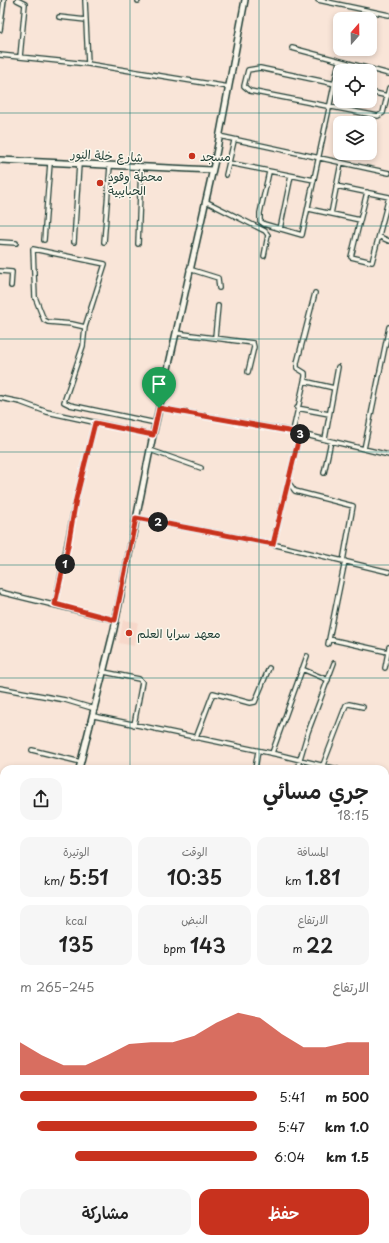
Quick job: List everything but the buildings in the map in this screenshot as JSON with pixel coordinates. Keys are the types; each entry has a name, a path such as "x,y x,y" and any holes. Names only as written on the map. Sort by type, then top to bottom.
{"main road":[{"path":"80,765 94,716 104,672 153,435 212,170 245,0"},
{"name":"شارع خلة النور","path":"0,160 212,170"}],"street":[{"path":"0,30 4,0"},
{"path":"17,0 25,4 20,57"},
{"path":"85,0 88,64"},
{"path":"318,0 389,15"},
{"path":"345,6 347,0"},
{"path":"59,17 86,20"},
{"path":"292,48 339,62 389,74"},
{"path":"0,55 88,64 229,87"},
{"path":"269,172 259,218 264,224 302,235 309,210 318,158 329,106 333,84 254,68 248,70 244,86 250,91 329,106 378,116 383,113 389,88"},
{"path":"377,94 388,96"},
{"path":"219,136 234,141 389,173"},
{"path":"226,176 234,141"},
{"path":"44,240 50,163"},
{"path":"331,214 341,163"},
{"path":"74,242 79,164"},
{"path":"229,164 314,180"},
{"path":"104,242 110,166"},
{"path":"138,244 141,167"},
{"path":"280,229 291,176"},
{"path":"336,186 367,192 389,197 380,238 372,262 351,257 367,192"},
{"path":"205,201 265,231 268,235 264,256"},
{"path":"309,210 360,220"},
{"path":"380,238 389,241"},
{"path":"0,242 16,243"},
{"path":"85,327 72,324 48,322 44,320 35,298 34,249 103,262 105,264 85,327 83,346 64,402 70,405 156,423"},
{"path":"190,269 218,278 219,288"},
{"path":"0,271 12,272 11,286"},
{"path":"292,431 305,373 297,368 297,363 315,293"},
{"path":"215,337 218,306"},
{"path":"364,449 387,346 389,328"},
{"path":"176,333 253,343 254,346 248,372"},
{"path":"325,439 338,367"},
{"path":"304,381 334,388"},
{"path":"0,398 25,404 47,412 153,435"},
{"path":"159,408 292,431 389,455"},
{"path":"298,408 329,414"},
{"path":"55,604 68,546 76,499 95,423"},
{"path":"273,544 300,433"},
{"path":"324,473 331,441"},
{"path":"150,450 201,468"},
{"path":"288,482 295,491 353,506 328,644"},
{"path":"136,518 273,544 389,572"},
{"path":"0,592 55,604 115,620"},
{"path":"329,639 388,652"},
{"path":"385,668 389,647"},
{"path":"272,753 307,656"},
{"path":"298,765 334,663"},
{"path":"196,738 213,693 250,703 255,702 269,668"},
{"path":"302,669 328,680"},
{"path":"104,672 139,679 142,682 134,725"},
{"path":"0,688 65,700 95,709"},
{"path":"94,716 323,765 346,706 349,704 363,707"},
{"path":"32,750 81,762"},
{"path":"256,765 258,750"}],"shaded area":[{"name":"معهد سرايا العلم","path":"123,620 138,622 134,646 119,643"}],"place":[{"name":"مسجد","path":"192,156"},
{"name":"محطة وقود الحبايبية","path":"100,183"},
{"name":"معهد سرايا العلم","path":"129,633"}],"route":[{"path":"159,408 300,433 273,544 136,518 115,620 55,604 68,546 76,499 95,423 153,435 159,408"}]}
